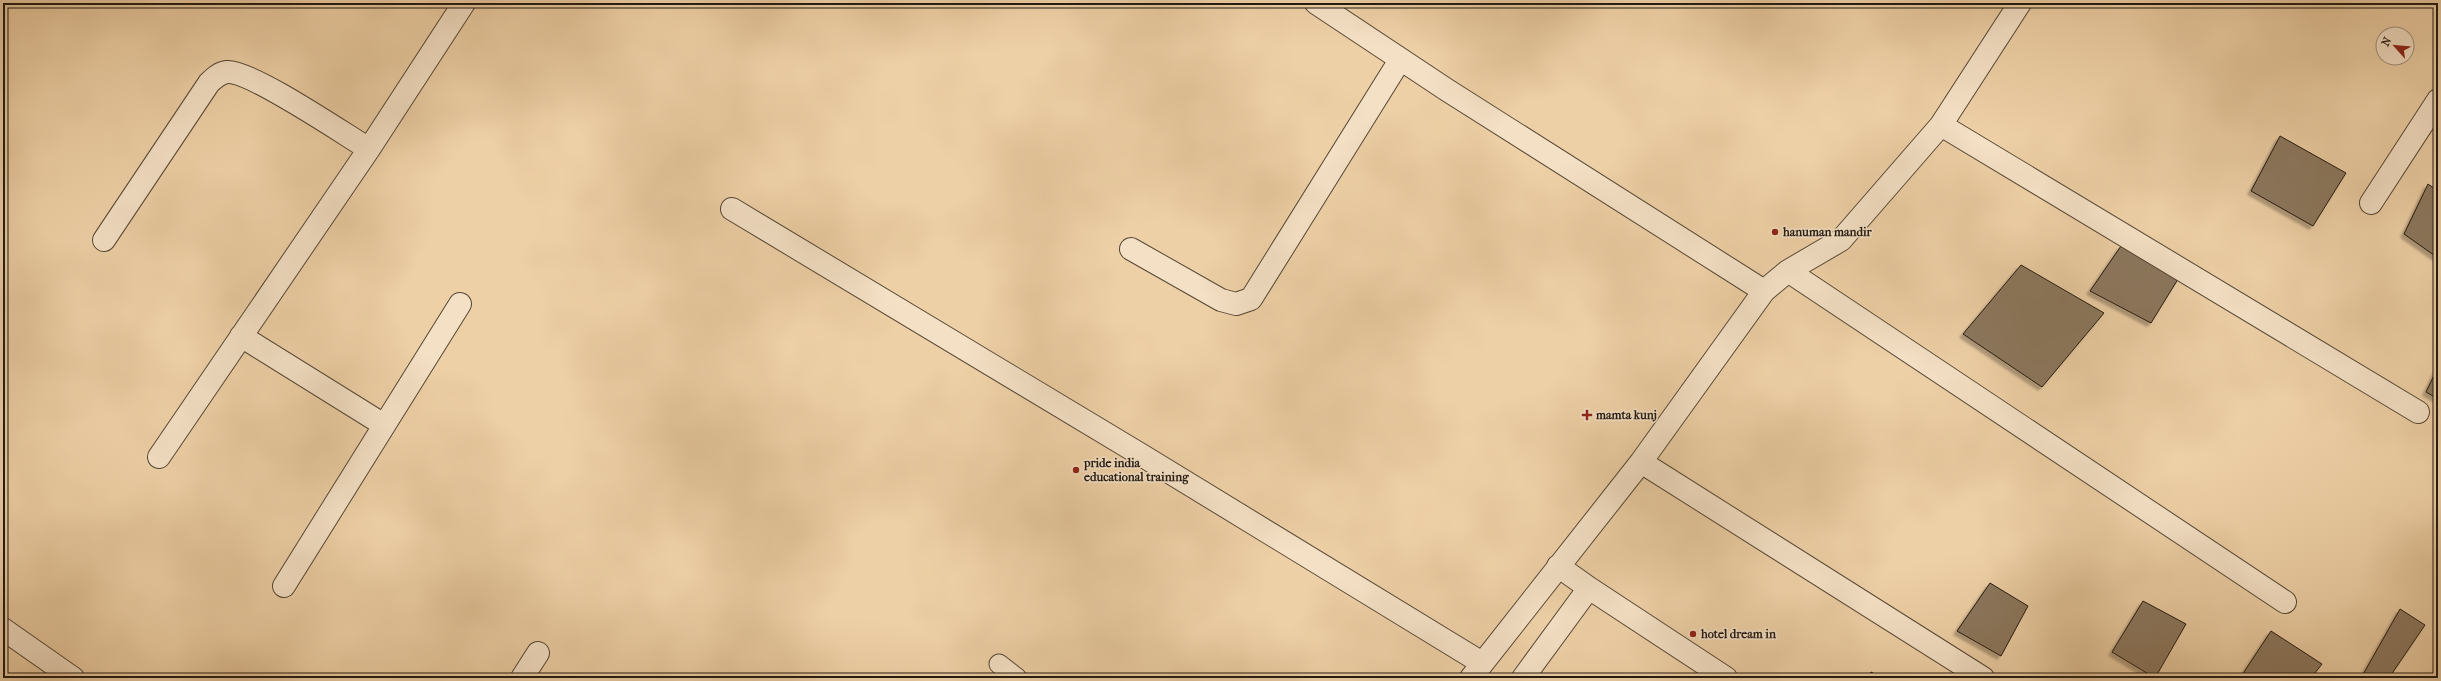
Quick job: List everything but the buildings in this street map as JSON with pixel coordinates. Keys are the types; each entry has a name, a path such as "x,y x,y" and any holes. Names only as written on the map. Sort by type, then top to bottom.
{"street":[{"path":"158,457 368,149 464,3"},
{"path":"732,209 1136,451 1476,671 1641,462 1764,291 1788,271 1841,240 1941,126 2020,3"},
{"path":"1318,4 1400,60 1764,291"},
{"path":"1131,248 1221,300 1236,304 1251,298 1400,60"},
{"path":"104,240 208,83 218,75 228,72 256,81 368,149"},
{"path":"2372,203 2437,102"},
{"path":"1941,126 2418,412"},
{"path":"1788,271 2285,602"},
{"path":"284,586 460,304"},
{"path":"241,336 384,425"},
{"path":"1641,462 1983,678"},
{"path":"1558,566 1726,678"},
{"path":"1523,678 1589,588"},
{"path":"3,629 73,678"},
{"path":"522,678 538,653"}],"lane":[{"path":"999,664 1017,678"}],"place":[{"name":"hanuman mandir","path":"1775,232"},
{"name":"mamta kunj","path":"1587,415"},
{"name":"pride india educational training","path":"1076,470"},
{"name":"hotel dream in","path":"1693,634"}]}
